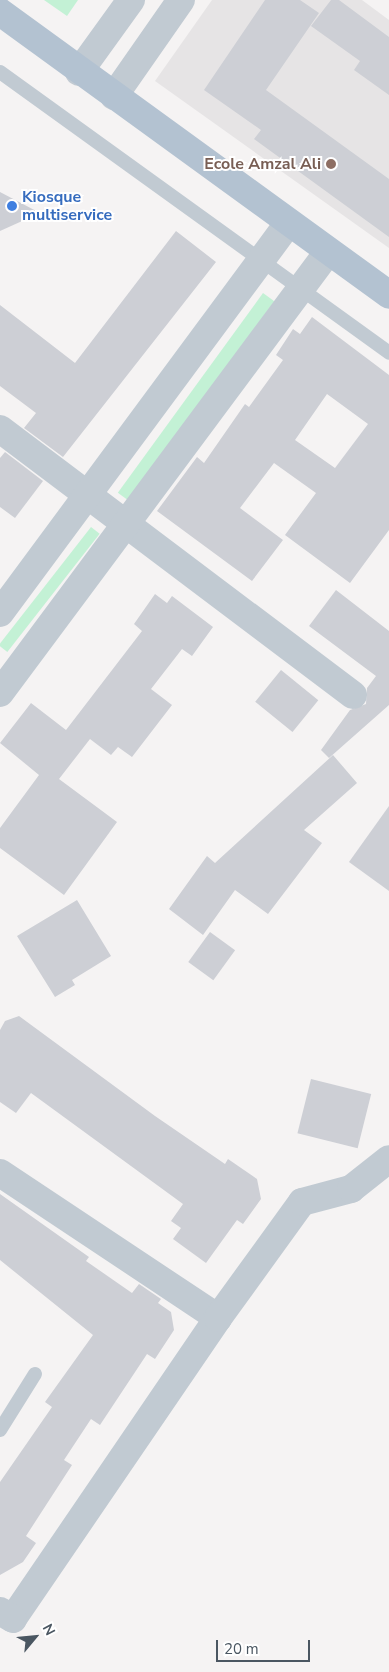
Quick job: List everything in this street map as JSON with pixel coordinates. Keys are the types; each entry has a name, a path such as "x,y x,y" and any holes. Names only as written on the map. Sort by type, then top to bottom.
{"main road":[{"path":"0,12 79,72 389,295"}],"street":[{"path":"79,72 131,0"},
{"path":"114,96 181,0"},
{"path":"0,614 88,498 288,224"},
{"path":"0,693 328,252"},
{"path":"0,429 88,498 353,695"},
{"path":"0,1611 13,1619 218,1318 302,1202 350,1189 389,1159"},
{"path":"0,1173 218,1318"}],"lane":[{"path":"0,72 300,290 389,352"},
{"path":"0,1430 35,1374"}],"shaded area":[{"name":"Ecole Amzal Ali","path":"212,0 362,0 389,20 389,248 155,81"}],"green space":[{"path":"44,0 78,0 67,16"},
{"path":"263,293 274,301 129,501 118,493"},
{"path":"91,527 100,534 7,652 0,646 0,643"}],"building":[{"path":"265,0 300,0 319,13 266,90 389,179 389,237 254,139 261,130 204,90"},
{"path":"331,0 339,0 389,37 389,95 354,70 360,61 311,26"},
{"name":"Kiosque multiservice","path":"0,192 40,213 0,231"},
{"path":"176,231 216,262 63,457 24,428 36,413 0,386 0,305 75,363"},
{"path":"312,317 389,375 389,530 350,583 285,535 316,493 274,463 240,508 283,540 252,581 157,511 197,457 204,463 245,404 249,407 283,360 276,355 293,329 300,334","holes":["327,394 368,424 335,468 295,440"]},
{"path":"5,452 43,481 15,518 0,507 0,458"},
{"path":"336,590 389,631 389,705 329,758 321,750 350,710 366,704 367,688 376,676 309,626"},
{"path":"155,594 167,603 172,596 213,627 192,656 182,649 151,689 172,705 132,757 118,747 111,755 90,739 59,779 117,822 64,895 0,848 0,828 39,775 0,743 31,703 66,730 142,631 134,624"},
{"path":"281,670 318,700 293,732 255,702"},
{"path":"333,755 357,783 304,830 322,843 268,914 235,890 203,935 169,909 207,856 215,863"},
{"path":"389,806 389,891 349,862"},
{"path":"77,900 111,956 72,980 75,985 55,997 17,936"},
{"path":"210,932 235,950 213,980 188,962"},
{"path":"19,1016 155,1116 225,1164 228,1159 257,1179 261,1199 243,1224 237,1220 206,1263 173,1239 181,1228 171,1221 183,1204 31,1093 16,1113 0,1102 0,1030 5,1021"},
{"path":"311,1079 371,1094 358,1148 297,1133"},
{"path":"0,1194 89,1257 86,1261 132,1293 139,1284 161,1299 158,1303 171,1312 174,1330 155,1359 147,1354 100,1425 91,1419 64,1460 72,1465 26,1536 36,1543 23,1562 0,1575 0,1482 52,1407 45,1402 93,1335 0,1260"}],"place":[{"name":"Ecole Amzal Ali","path":"331,164"},
{"name":"Kiosque multiservice","path":"12,206"}]}
